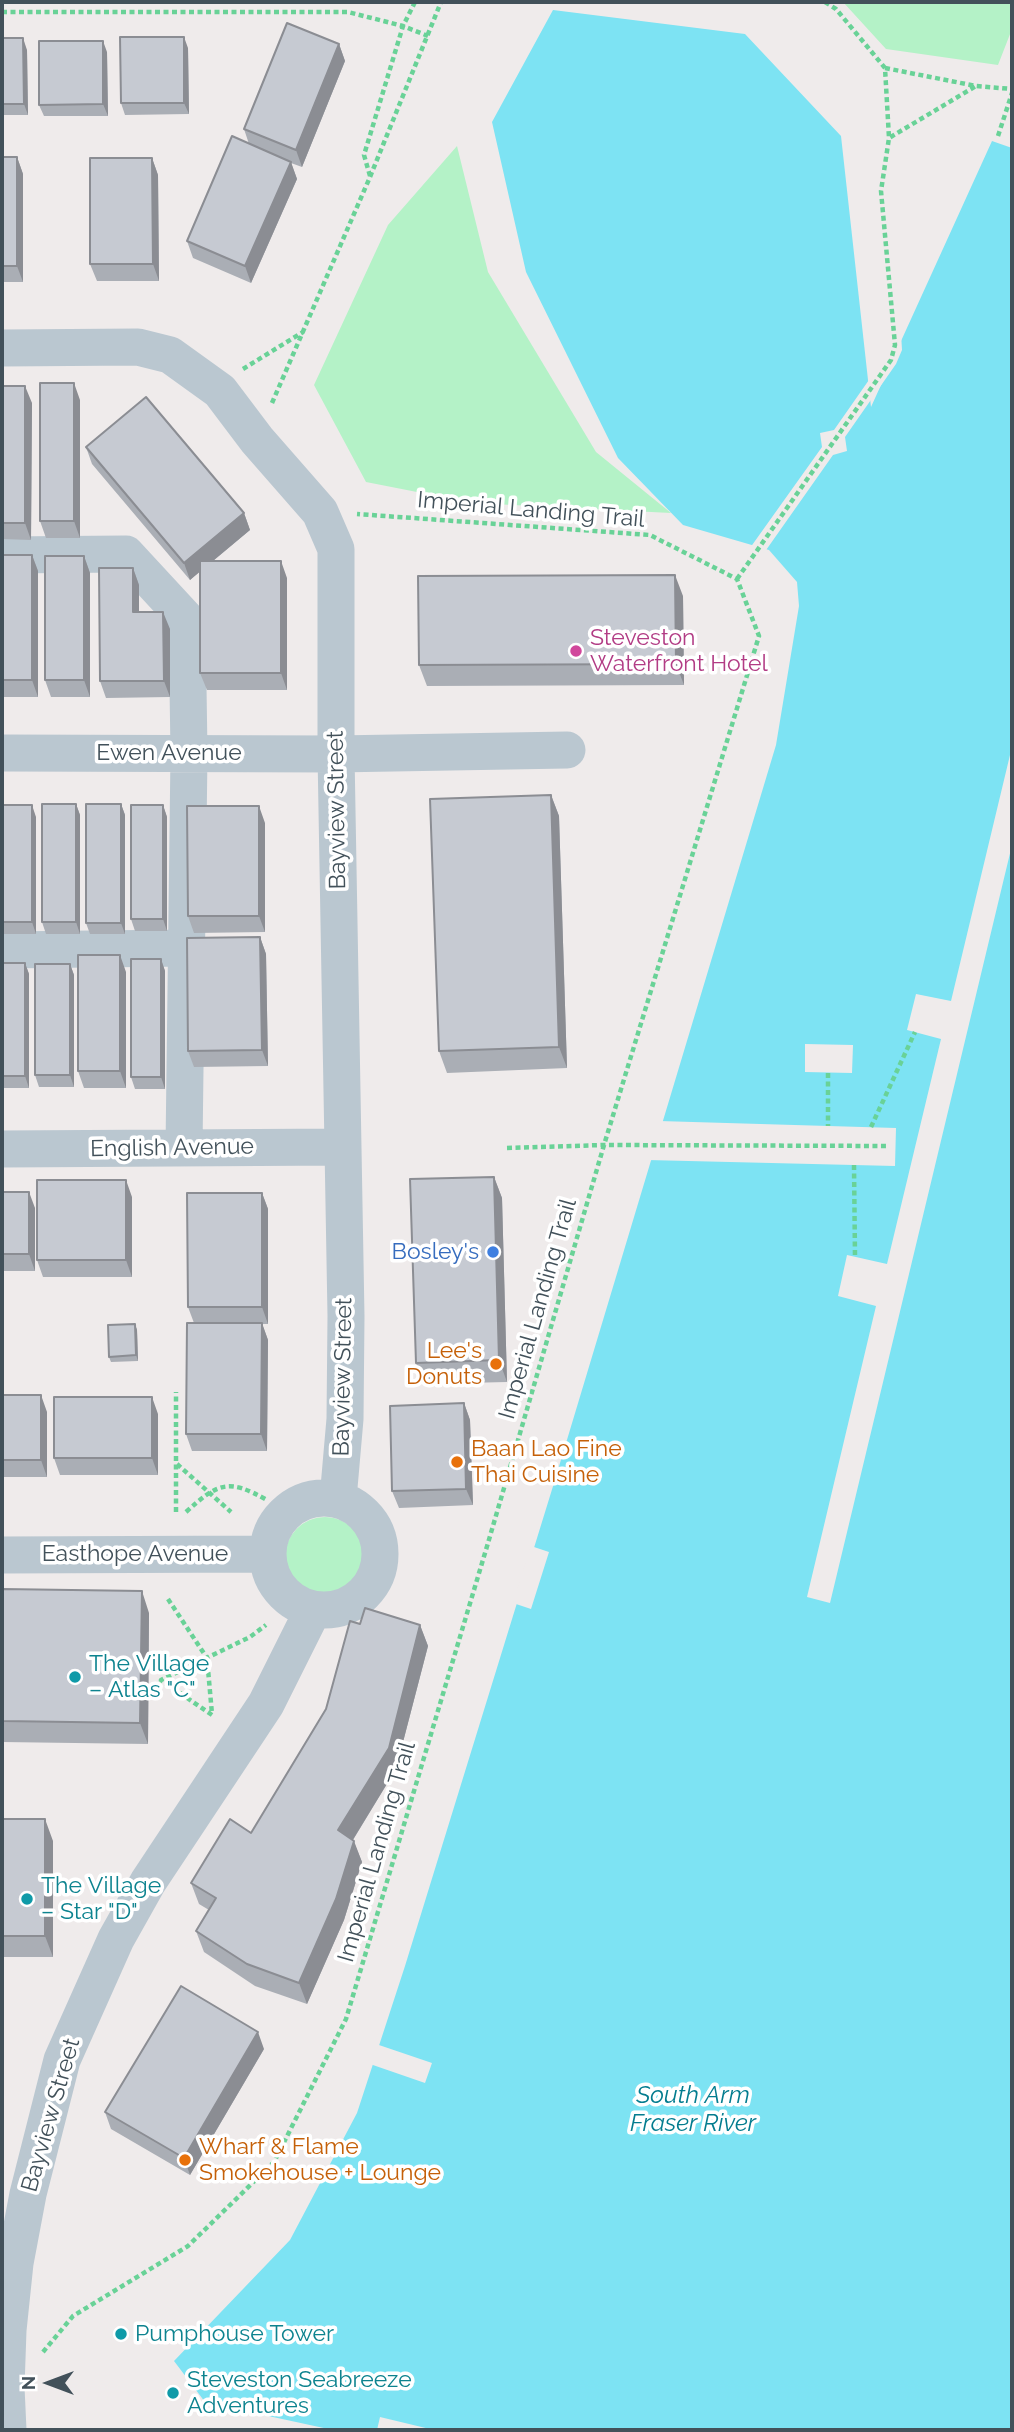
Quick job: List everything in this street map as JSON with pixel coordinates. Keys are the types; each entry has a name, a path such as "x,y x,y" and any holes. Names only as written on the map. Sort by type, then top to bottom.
{"street":[{"name":"Bayview Street","path":"2,348 138,347 170,355 220,391 257,440 320,512 336,549 336,754 345,1419 338,1500"},
{"path":"2,555 126,554 187,620 189,753 184,1148"},
{"name":"Ewen Avenue","path":"2,752 336,754 567,750"},
{"path":"2,950 185,948"},
{"name":"English Avenue","path":"2,1149 343,1147"},
{"path":"321,1498 338,1500 354,1506 372,1525 380,1550 379,1567 373,1583 362,1597 347,1606 330,1611 313,1610 298,1605 285,1596 275,1584 267,1554 270,1537 277,1522 304,1501 321,1498"},
{"name":"Easthope Avenue","path":"2,1555 267,1554"},
{"name":"Bayview Street","path":"8,2430 4,2387 15,2263 28,2194 62,2060 95,1982 122,1928 148,1882 266,1704 313,1610"}],"path":[{"path":"370,177 364,155 403,26 415,2"},
{"path":"257,440 370,177 441,2"},
{"path":"737,579 891,360 895,345 881,191 889,138 885,68 836,9 825,2"},
{"path":"2,12 348,12 403,26 428,36"},
{"path":"885,68 1012,91 998,136"},
{"path":"889,138 976,86"},
{"path":"236,376 249,364 303,332"},
{"name":"Imperial Landing Trail","path":"43,2352 73,2316 188,2246 274,2162 346,2019 604,1145 759,636 737,579 650,535 320,512"},
{"path":"871,1127 915,1032"},
{"path":"828,1073 828,1126"},
{"path":"507,1148 604,1145 888,1146"},
{"path":"854,1165 855,1257"},
{"path":"176,1392 176,1512"},
{"path":"177,1464 231,1512"},
{"path":"187,1512 209,1492 231,1486 243,1487 267,1500"},
{"path":"168,1599 206,1658 212,1715 161,1680 206,1658 250,1637 274,1620"}],"green space":[{"path":"843,2 1012,2 1012,29 998,65 886,49"},
{"path":"457,146 488,272 596,452 671,513 473,503 366,482 314,385 388,225"},
{"path":"325,1517 340,1520 353,1529 362,1542 365,1557 362,1572 353,1585 340,1594 325,1597 310,1594 297,1585 288,1572 285,1557 288,1542 297,1529 310,1520"}],"water":[{"name":"South Arm Fraser River","path":"553,10 745,34 841,136 871,407 992,141 1012,148 1012,2430 242,2430 208,2406 174,2361 290,2240 357,2113 554,1483 776,745 799,606 797,582 769,550 683,525 618,458 526,272 492,122"}],"pier":[{"path":"901,333 902,350 896,364 845,437 847,451 833,455 764,553 750,548 822,447 820,433 834,430 871,377 873,396"},
{"path":"1010,755 1012,845 830,1603 807,1597 876,1306 838,1296 847,1255 887,1264 941,1039 907,1030 916,994 951,1001"},
{"path":"805,1044 853,1045 852,1073 805,1072"},
{"path":"659,1121 896,1128 895,1166 647,1160"},
{"path":"531,1546 549,1552 531,1609 513,1603"},
{"path":"376,2044 432,2063 425,2083 370,2064"},
{"path":"199,2401 333,2430 236,2430 205,2409"},
{"path":"380,2417 434,2430 377,2430"}],"building":[{"path":"287,23 339,44 296,150 244,129"},
{"path":"120,37 184,37 184,103 121,103"},
{"path":"2,38 23,38 24,104 2,104"},
{"path":"39,41 103,41 103,104 39,105"},
{"path":"232,136 291,162 245,266 187,241"},
{"path":"2,157 17,157 17,266 2,266"},
{"path":"90,158 152,158 153,264 90,264"},
{"path":"40,383 74,383 74,521 40,521"},
{"path":"2,386 25,386 25,523 2,523"},
{"path":"146,397 244,513 184,563 86,447"},
{"path":"2,555 32,555 32,680 2,680"},
{"path":"45,556 84,556 84,680 45,680"},
{"path":"200,561 281,561 281,673 200,673"},
{"path":"99,568 133,568 133,612 163,612 164,681 100,681"},
{"path":"675,575 676,664 419,665 418,576"},
{"path":"551,795 559,1047 439,1051 430,799"},
{"path":"42,804 76,804 76,922 42,922"},
{"path":"86,804 121,804 121,923 86,923"},
{"path":"2,805 32,805 32,922 2,922"},
{"path":"131,805 163,805 163,919 131,919"},
{"path":"187,806 259,806 259,916 188,916"},
{"path":"260,937 262,1050 188,1051 187,938"},
{"path":"78,955 120,955 120,1071 78,1071"},
{"path":"131,959 161,959 161,1077 131,1077"},
{"path":"2,963 25,963 25,1076 2,1076"},
{"path":"35,964 70,964 70,1075 35,1075"},
{"path":"494,1177 499,1360 416,1363 410,1179"},
{"path":"37,1180 126,1180 126,1260 37,1260"},
{"path":"2,1192 29,1192 29,1254 2,1254"},
{"path":"187,1193 262,1193 262,1307 188,1307"},
{"path":"187,1323 262,1323 261,1434 186,1434"},
{"path":"135,1324 136,1355 109,1357 108,1325"},
{"path":"2,1395 41,1395 41,1460 2,1460"},
{"path":"54,1397 152,1397 152,1458 54,1458"},
{"path":"464,1403 466,1489 392,1491 390,1406"},
{"name":"The Village – Atlas \"C\"","path":"2,1589 142,1591 140,1723 2,1721"},
{"path":"365,1608 420,1625 389,1748 338,1830 354,1841 336,1899 299,1983 247,1964 196,1931 216,1898 191,1883 230,1819 251,1833 326,1709 350,1621 360,1624"},
{"name":"The Village – Star \"D\"","path":"2,1819 45,1819 45,1936 2,1936"},
{"path":"181,1986 258,2032 184,2158 105,2112"}],"place":[{"name":"Steveston Waterfront Hotel","path":"576,651"},
{"name":"Bosley's","path":"493,1252"},
{"name":"Lee's Donuts","path":"496,1364"},
{"name":"Baan Lao Fine Thai Cuisine","path":"457,1462"},
{"name":"The Village – Atlas \"C\"","path":"75,1677"},
{"name":"The Village – Star \"D\"","path":"27,1899"},
{"name":"Wharf & Flame Smokehouse + Lounge","path":"185,2160"},
{"name":"Pumphouse Tower","path":"121,2334"},
{"name":"Steveston Seabreeze Adventures","path":"173,2393"}]}
